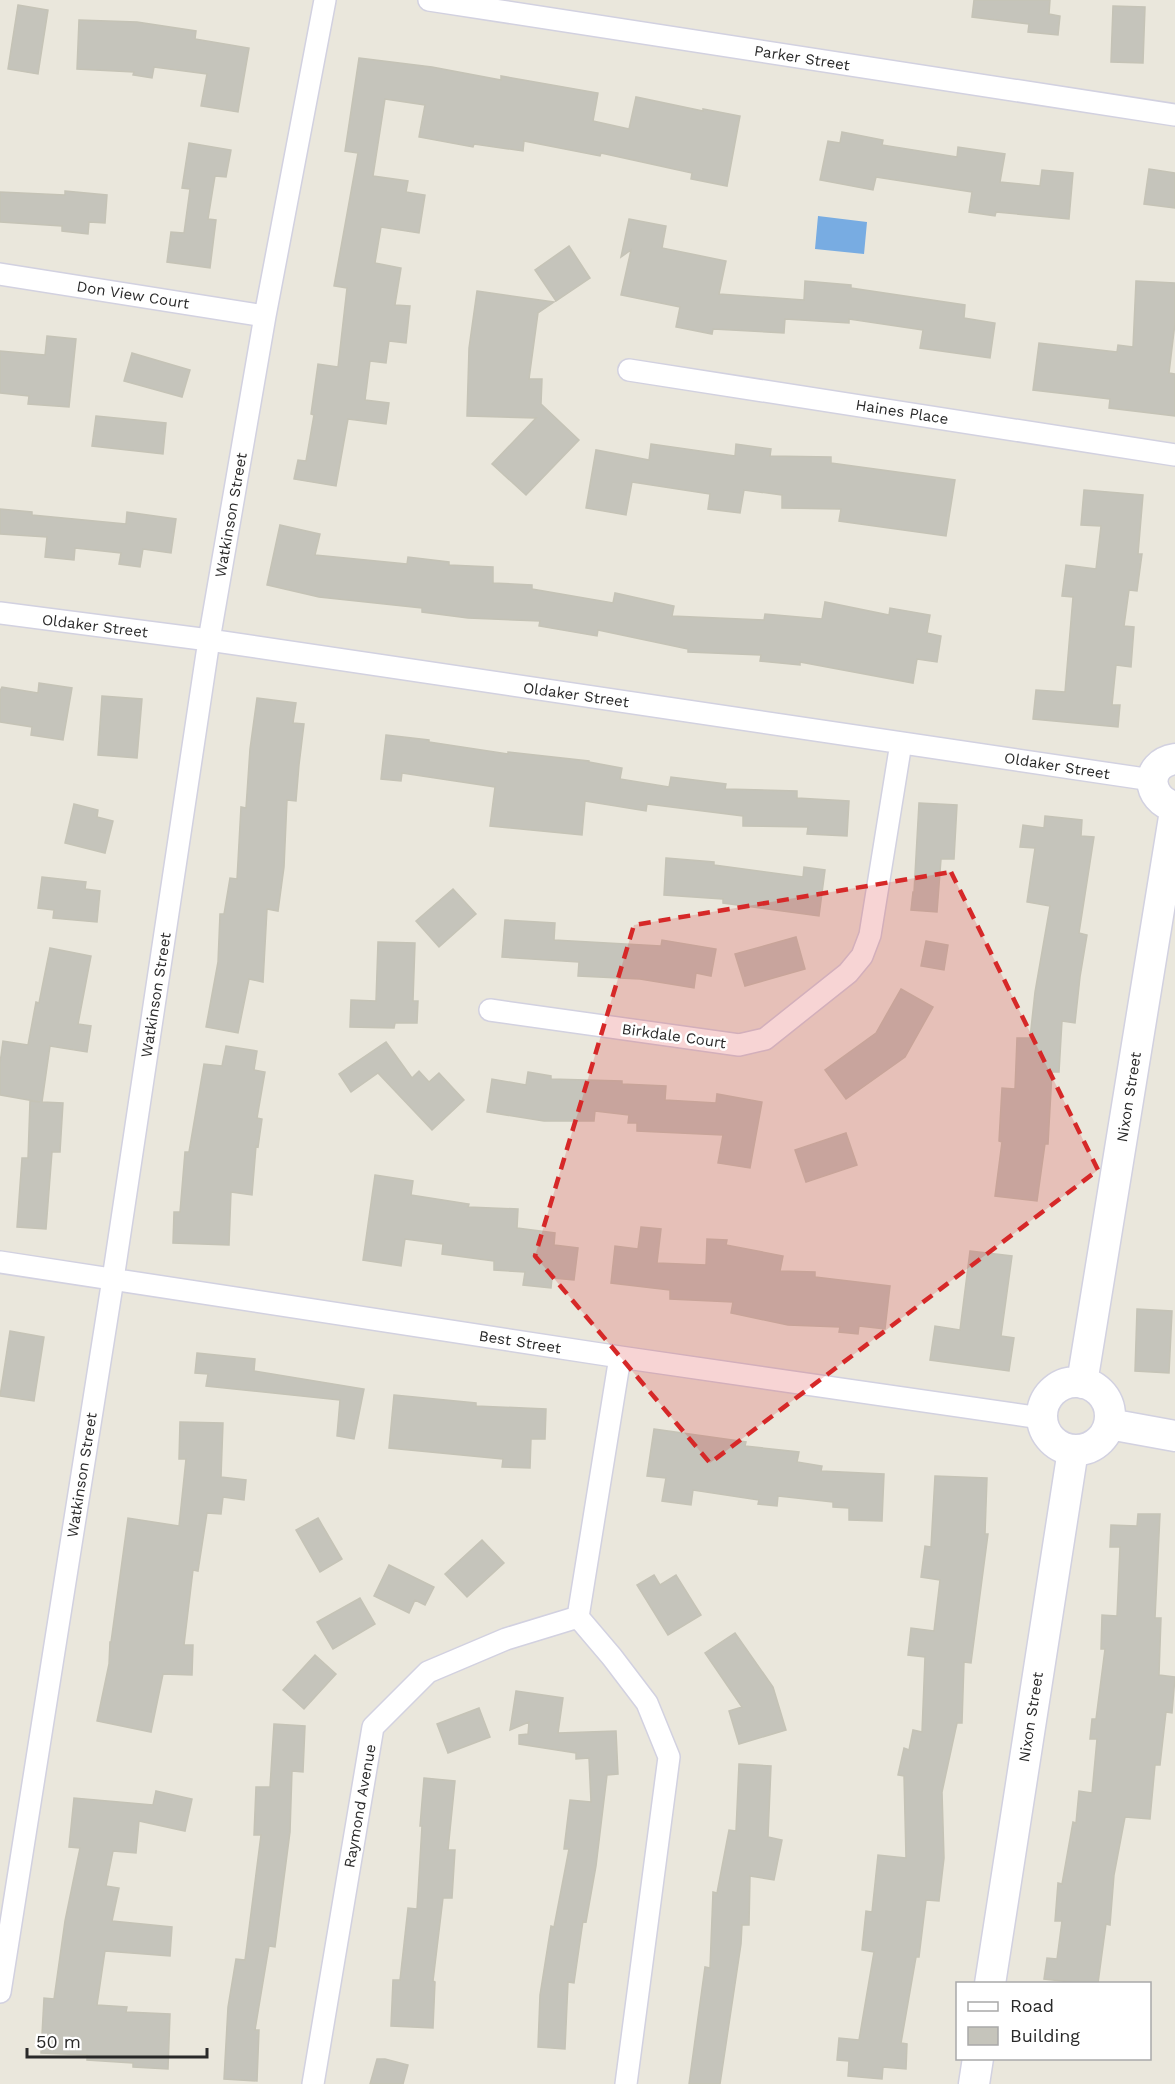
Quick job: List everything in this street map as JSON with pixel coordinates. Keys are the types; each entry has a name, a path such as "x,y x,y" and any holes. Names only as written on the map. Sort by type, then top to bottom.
{"street":[{"name":"Watkinson Street","path":"0,1992 113,1279 209,640 265,316 325,0"},
{"name":"Parker Street","path":"429,0 1175,115"},
{"name":"Don View Court","path":"0,274 265,316"},
{"name":"Haines Place","path":"629,370 1175,455"},
{"name":"Oldaker Street","path":"0,613 209,640 1152,780"},
{"name":"Birkdale Court","path":"490,1010 739,1045 765,1039 848,973 862,956 870,935 900,743"},
{"path":"1175,759 1160,765 1152,780 1156,796 1164,804 1175,809"},
{"name":"Nixon Street","path":"1082,1383 1175,809"},
{"name":"Best Street","path":"0,1263 1041,1418"},
{"path":"620,1357 578,1617 612,1656 647,1703 669,1757 626,2084"},
{"path":"1065,1383 1082,1383 1096,1388 1104,1397 1110,1412 1109,1424 1103,1437 1096,1444 1085,1449 1063,1448 1053,1442 1044,1429 1041,1418 1043,1406 1054,1390 1065,1383"},
{"path":"1109,1424 1175,1436"},
{"name":"Nixon Street","path":"990,1982 1073,1450"},
{"name":"Raymond Avenue","path":"313,2084 373,1727 428,1672 506,1639 578,1617"},
{"path":"974,2084 978,2060"}],"highlighted area":[{"path":"951,872 1098,1170 710,1463 535,1256 634,925"}],"water":[{"path":"818,216 867,222 864,254 815,249"}],"building":[{"path":"974,0 1050,0 1049,14 1060,16 1058,35 1028,32 1029,24 972,17"},
{"path":"18,5 48,10 38,74 8,69"},
{"path":"1113,6 1145,7 1143,63 1111,62"},
{"path":"79,20 137,22 196,31 195,39 249,48 238,112 201,106 207,74 154,67 152,78 133,75 134,72 77,69"},
{"path":"359,58 432,67 501,80 501,76 598,93 593,121 629,129 636,97 740,116 727,186 691,179 692,173 601,153 600,156 524,141 523,151 474,144 473,147 419,137 425,105 385,99 373,176 408,181 406,192 425,195 419,233 381,227 375,263 401,268 395,305 410,306 406,343 389,341 386,363 370,361 365,400 389,403 386,424 348,419 336,486 294,479 298,460 306,461 314,415 311,414 318,364 338,367 347,288 334,286 358,153 345,151"},
{"path":"842,132 883,140 882,145 957,157 958,147 1005,154 1000,182 1040,186 1042,170 1073,173 1069,219 996,212 995,216 969,212 972,192 876,177 873,190 820,180 828,141 840,143"},
{"path":"189,143 231,150 226,177 215,176 208,219 216,220 210,268 167,262 171,232 184,233 190,189 182,188"},
{"path":"1149,169 1175,173 1175,208 1144,204"},
{"path":"65,191 107,195 105,223 89,222 88,234 62,231 62,226 0,222 0,192 65,195"},
{"path":"629,219 666,226 662,248 726,261 719,294 804,300 805,281 851,285 851,288 965,305 964,318 995,323 990,358 920,348 923,330 849,319 849,323 785,319 784,333 713,329 712,334 676,327 680,307 621,295 631,250 621,257"},
{"path":"569,246 590,278 556,301 535,270"},
{"path":"1136,281 1175,283 1175,323 1169,373 1175,374 1175,416 1109,408 1110,399 1033,390 1039,343 1117,352 1118,345 1133,347"},
{"path":"477,291 554,302 538,313 529,379 542,379 541,404 579,440 526,495 492,464 536,418 467,416 469,348"},
{"path":"47,336 76,339 69,407 28,404 29,396 0,393 0,351 45,355"},
{"path":"132,353 190,370 182,397 124,381"},
{"path":"96,416 166,423 163,454 92,446"},
{"path":"651,444 735,456 736,444 771,449 770,456 831,457 831,463 955,480 946,536 839,521 841,509 782,508 782,495 744,490 740,513 708,509 710,494 632,482 626,515 586,508 596,450 649,460"},
{"path":"1084,490 1143,495 1138,554 1142,554 1137,591 1129,590 1124,626 1134,627 1131,667 1116,665 1112,705 1120,705 1118,727 1033,719 1036,690 1065,692 1073,597 1062,596 1066,565 1096,569 1101,526 1081,525"},
{"path":"0,509 32,512 32,515 126,524 127,512 176,519 171,553 143,549 140,567 119,564 121,553 75,548 74,560 45,557 47,537 0,534"},
{"path":"280,525 320,534 315,555 407,564 408,557 449,562 449,565 493,567 493,583 532,585 532,589 613,603 615,593 674,606 672,616 764,620 765,614 822,619 825,602 889,615 890,608 930,615 927,633 941,636 937,662 917,659 913,683 800,662 800,665 760,661 761,655 688,652 688,649 598,630 597,636 539,626 540,621 468,618 422,612 422,608 319,597 267,585"},
{"path":"39,683 72,688 63,740 31,735 32,727 0,722 2,687 38,693"},
{"path":"102,696 142,699 137,758 98,755"},
{"path":"257,698 296,703 293,723 304,724 296,801 287,800 284,867 278,911 267,909 263,982 249,979 238,1033 206,1027 218,962 220,914 224,914 230,878 237,879 241,807 246,808 250,749"},
{"path":"386,735 508,754 508,752 589,761 622,768 620,779 669,787 671,777 726,784 725,789 797,791 797,798 849,801 847,836 807,834 808,827 743,826 743,816 647,804 646,811 585,801 582,835 490,826 495,787 402,773 401,781 381,779"},
{"path":"919,803 957,805 954,859 941,859 937,912 911,910"},
{"path":"74,804 98,810 97,817 113,821 105,853 65,843"},
{"path":"1045,816 1082,820 1081,836 1094,837 1079,933 1087,935 1075,1023 1062,1021 1059,1072 1052,1072 1048,1144 1045,1144 1037,1201 995,1196 1002,1142 999,1141 1002,1088 1015,1089 1017,1038 1030,1038 1035,992 1050,906 1027,902 1035,848 1020,847 1023,825 1044,828"},
{"path":"666,858 714,862 714,865 803,877 804,867 825,870 819,916 723,903 723,899 664,895"},
{"path":"42,877 86,882 85,889 100,891 97,922 53,918 54,910 38,908"},
{"path":"453,889 476,914 439,947 416,921"},
{"path":"505,920 555,923 554,940 661,946 662,940 716,949 711,976 696,973 694,988 640,979 578,976 579,962 502,957"},
{"path":"796,937 805,969 745,986 735,954"},
{"path":"926,941 948,945 944,970 921,966"},
{"path":"378,942 415,943 413,1001 418,1001 417,1023 395,1023 394,1028 350,1027 351,1000 376,1001"},
{"path":"50,948 91,956 78,1024 91,1026 87,1052 50,1046 42,1102 63,1103 60,1152 52,1152 46,1229 17,1227 22,1158 28,1158 30,1101 40,1102 0,1095 0,1063 3,1041 28,1045"},
{"path":"901,989 933,1007 905,1057 846,1099 825,1070 876,1033"},
{"path":"386,1042 412,1078 419,1071 429,1082 439,1073 464,1100 432,1130 378,1073 351,1092 339,1074"},
{"path":"226,1046 257,1051 254,1070 265,1072 257,1118 262,1119 258,1147 256,1146 252,1195 231,1192 229,1245 173,1243 174,1212 180,1212 185,1152 189,1152 204,1064 222,1066"},
{"path":"528,1072 551,1076 551,1079 622,1081 622,1084 666,1086 665,1100 716,1103 717,1094 762,1102 750,1168 718,1163 723,1135 637,1131 637,1123 628,1123 629,1115 595,1111 594,1121 544,1121 487,1112 492,1079 526,1085"},
{"path":"846,1133 857,1165 806,1182 795,1150"},
{"path":"375,1175 413,1181 411,1195 469,1204 468,1207 518,1209 517,1228 555,1233 554,1245 578,1248 574,1280 552,1278 551,1288 523,1285 525,1272 494,1270 494,1261 442,1254 443,1244 405,1239 401,1266 363,1260"},
{"path":"641,1227 661,1229 657,1263 706,1265 707,1239 727,1240 726,1245 783,1256 780,1271 815,1272 815,1277 890,1286 885,1329 859,1326 858,1334 839,1332 840,1327 788,1325 731,1313 733,1302 670,1299 670,1290 611,1283 615,1246 638,1249"},
{"path":"970,1251 1012,1256 1001,1336 1014,1338 1009,1371 930,1360 935,1326 960,1330"},
{"path":"1137,1309 1172,1311 1169,1373 1135,1371"},
{"path":"10,1331 44,1337 34,1401 0,1396"},
{"path":"197,1353 255,1359 254,1371 364,1389 354,1439 337,1436 340,1400 206,1386 208,1374 195,1373"},
{"path":"394,1395 476,1403 476,1406 546,1409 545,1439 531,1439 530,1468 502,1467 503,1459 389,1448"},
{"path":"180,1422 223,1423 221,1477 246,1480 244,1500 223,1497 221,1514 207,1513 198,1571 193,1570 184,1645 193,1645 192,1675 163,1674 151,1732 97,1721 109,1664 110,1642 128,1518 179,1526 186,1459 179,1459"},
{"path":"654,1429 746,1442 745,1446 799,1452 797,1462 822,1466 821,1471 884,1474 882,1521 849,1520 849,1508 833,1507 833,1502 778,1496 777,1506 758,1504 759,1500 693,1490 691,1505 662,1501 666,1478 647,1476"},
{"path":"935,1476 987,1478 985,1534 988,1534 971,1663 964,1662 962,1723 957,1723 942,1792 944,1858 939,1901 926,1900 919,1957 916,1957 901,2043 907,2044 906,2069 883,2067 882,2079 848,2076 849,2061 837,2060 839,2038 859,2040 874,1952 862,1950 866,1911 872,1912 878,1855 906,1858 904,1776 898,1775 904,1748 909,1750 913,1730 922,1732 925,1657 908,1655 911,1628 934,1631 940,1580 921,1577 925,1546 931,1547"},
{"path":"1138,1514 1160,1514 1155,1618 1161,1618 1159,1675 1175,1677 1172,1713 1166,1712 1160,1765 1155,1765 1150,1819 1125,1817 1114,1875 1110,1925 1106,1924 1098,1982 1044,1979 1047,1958 1057,1959 1062,1921 1055,1921 1058,1883 1062,1884 1073,1822 1076,1823 1079,1791 1092,1793 1097,1739 1090,1739 1092,1719 1096,1719 1105,1649 1101,1649 1102,1615 1117,1616 1120,1547 1110,1547 1111,1525 1137,1526"},
{"path":"318,1518 342,1559 320,1572 296,1530"},
{"path":"482,1540 504,1563 467,1597 445,1574"},
{"path":"389,1565 434,1587 425,1605 415,1600 409,1613 374,1596"},
{"path":"654,1575 660,1585 676,1575 701,1615 668,1635 637,1585"},
{"path":"360,1598 375,1624 333,1649 317,1622"},
{"path":"735,1633 773,1687 786,1730 739,1744 729,1711 742,1707 705,1653"},
{"path":"315,1655 336,1674 304,1709 283,1690"},
{"path":"516,1691 563,1698 558,1733 616,1731 618,1774 607,1775 596,1866 586,1922 583,1921 574,1983 568,1982 565,2049 538,2047 540,1995 551,1926 554,1927 569,1849 564,1849 570,1800 591,1802 589,1758 576,1759 576,1753 519,1744 519,1735 528,1734 529,1722 510,1730"},
{"path":"479,1708 490,1737 448,1753 437,1724"},
{"path":"274,1724 305,1726 303,1772 292,1771 290,1832 275,1947 269,1946 255,2030 259,2030 257,2081 224,2079 228,2007 236,1959 245,1960 261,1835 254,1835 256,1787 270,1787"},
{"path":"739,1764 771,1766 768,1837 782,1840 774,1880 750,1876 749,1925 742,1925 720,2084 689,2084 705,1967 710,1968 713,1892 717,1893 729,1830 736,1831"},
{"path":"424,1778 455,1781 448,1850 455,1850 452,1898 443,1898 433,1981 435,1982 433,2028 391,2026 393,1980 400,1980 408,1908 417,1909"},
{"path":"156,1791 192,1799 185,1831 139,1821 136,1853 113,1851 106,1886 119,1888 112,1921 172,1927 170,1956 105,1951 97,2005 127,2007 126,2012 170,2014 168,2069 133,2067 133,2063 87,2060 87,2055 41,2053 44,1998 54,1999 65,1921 80,1848 69,1847 74,1798 153,1805"},
{"path":"377,2059 408,2065 403,2084 370,2084"}]}
